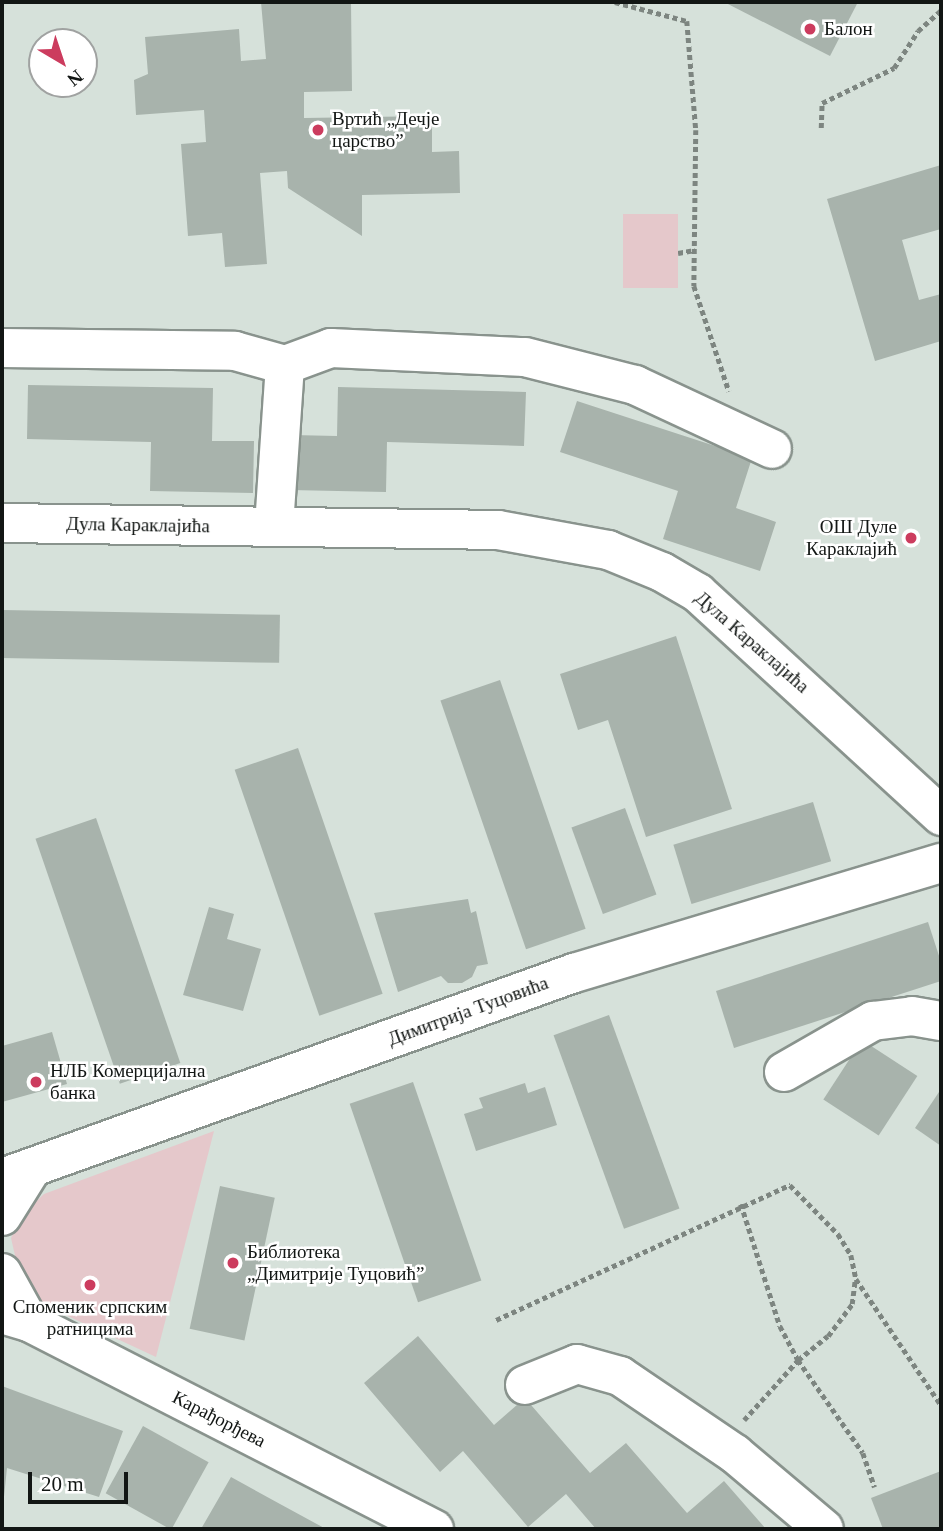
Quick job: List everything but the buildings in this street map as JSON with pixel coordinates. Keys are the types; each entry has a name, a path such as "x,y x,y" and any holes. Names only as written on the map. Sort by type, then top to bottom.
{"street":[{"path":"2,348 235,351 285,365 331,348 525,357 635,385 758,442"},
{"path":"274,526 285,365"},
{"name":"Дула Караклајића","path":"2,523 498,530 578,543 639,561 698,593 730,619 941,816"},
{"name":"Димитрија Туцовића","path":"17,1173 574,973 941,863"},
{"path":"784,1072 873,1021 912,1016 941,1021"},
{"path":"2,1216 17,1173"},
{"path":"2,1273 15,1318"},
{"name":"Карађорђева","path":"15,1318 434,1529"},
{"path":"524,1385 577,1364 604,1369 635,1385 722,1444 795,1501 824,1529"}],"path":[{"path":"615,2 687,22 696,130 694,286 758,442"},
{"path":"821,128 822,103 894,68 918,31 941,10"},
{"path":"678,253 695,250"},
{"path":"496,1320 741,1204 790,1185 838,1234 851,1255 856,1279 852,1304 828,1336 798,1360 722,1444"},
{"path":"741,1204 780,1326 798,1360 863,1453 875,1487"},
{"path":"856,1279 941,1405"}],"shaded area":[{"path":"623,214 678,214 678,288 623,288"},
{"path":"214,1131 156,1357 42,1304 22,1286 11,1238 22,1215 44,1194"}],"place":[{"name":"Балон","path":"810,29"},
{"name":"Вртић „Дечје царство”","path":"318,130"},
{"name":"ОШ Дуле Караклајић","path":"911,538"},
{"name":"НЛБ Комерцијална банка","path":"36,1082"},
{"name":"Библиотека „Димитрије Туцовић”","path":"233,1263"},
{"name":"Споменик српским ратницима","path":"90,1285"}]}
